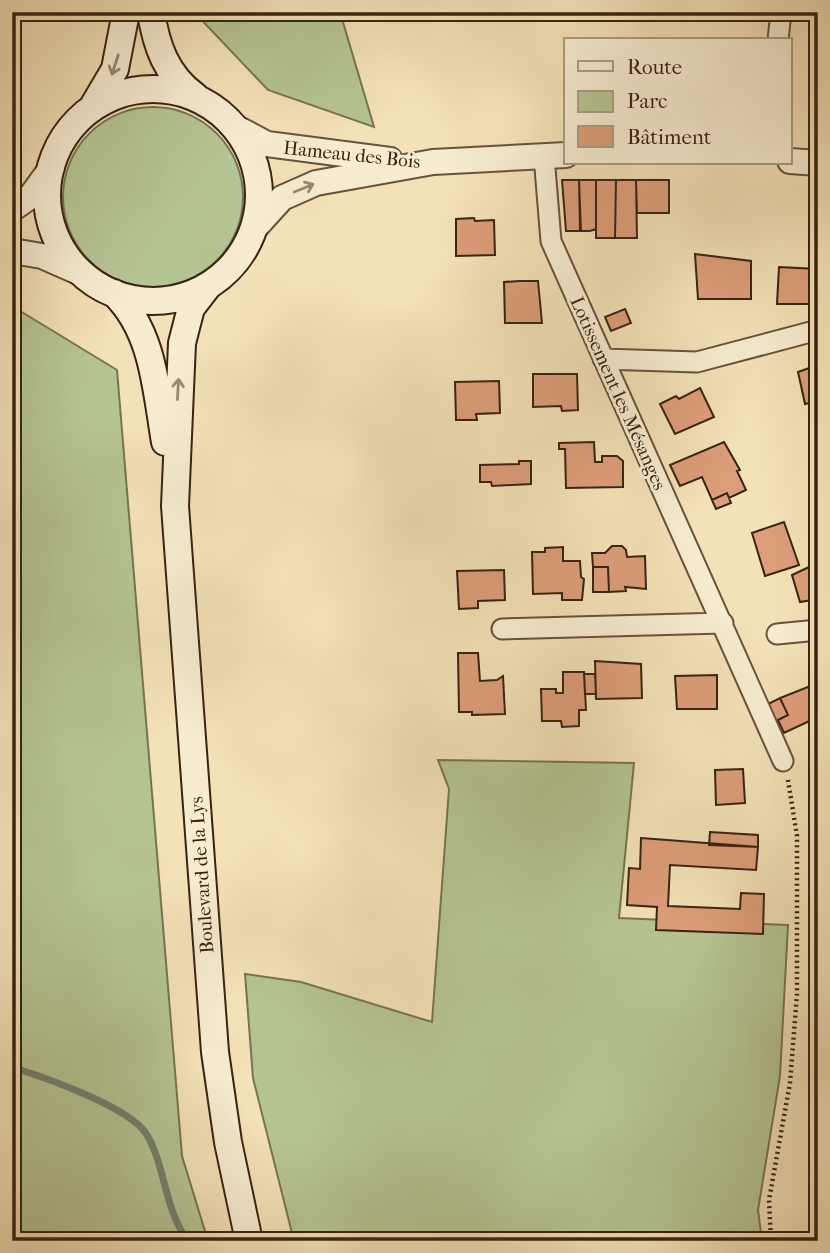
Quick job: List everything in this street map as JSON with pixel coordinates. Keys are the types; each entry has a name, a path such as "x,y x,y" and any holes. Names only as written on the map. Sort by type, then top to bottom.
{"main road":[{"path":"126,12 115,69 106,89 62,142 52,167 48,193 50,219 59,244 83,274 114,293 138,300 162,301 186,296 208,286 235,262 253,230 259,206 253,157 233,125 177,80 168,68 157,43 151,12"},
{"path":"88,112 111,98 137,90 177,92 202,101"},
{"name":"Boulevard de la Lys","path":"175,506 182,343 191,308 208,286"},
{"name":"Boulevard de la Lys","path":"114,293 135,317 149,353 175,506 215,1052 228,1142 249,1241"}],"street":[{"path":"778,38 781,12"},
{"name":"Hameau des Bois","path":"233,125 252,138 288,148 372,159 433,162 555,156"},
{"name":"Lotissement les Mésanges","path":"555,156 551,240 783,761"},
{"path":"792,161 818,163"},
{"name":"Hameau des Bois","path":"253,230 282,198 306,187 433,162"},
{"path":"12,209 31,197 52,167"},
{"path":"12,251 42,256 83,274"},
{"path":"603,359 697,362 818,330"},
{"path":"502,629 723,623"},
{"path":"777,634 818,630"}],"path":[{"path":"771,1241 769,1200 790,1083 798,958 797,835 783,761"}],"green space":[{"path":"194,12 340,12 374,127 268,90"},
{"path":"153,107 187,114 217,133 236,163 243,197 236,231 217,261 187,280 153,287 119,280 89,261 70,231 63,197 70,163 89,133 119,114"},
{"path":"12,306 117,370 182,1156 208,1241 12,1241"},
{"path":"438,760 634,763 619,918 788,925 780,1076 758,1210 762,1241 294,1241 253,1078 245,974 301,982 432,1022 449,789"}],"building":[{"path":"562,180 579,180 581,231 566,231"},
{"path":"579,180 596,180 596,229 590,231 580,231"},
{"path":"596,180 616,180 615,238 596,238"},
{"path":"616,180 636,180 637,238 615,238"},
{"path":"636,180 669,180 669,213 637,213"},
{"path":"474,218 475,221 494,220 495,255 456,256 456,219"},
{"path":"695,254 751,261 751,299 698,299"},
{"path":"779,267 818,269 818,304 777,304"},
{"path":"538,281 542,323 505,323 504,282"},
{"path":"625,309 631,323 611,331 605,317"},
{"path":"818,365 818,401 805,404 798,372"},
{"path":"533,374 577,374 578,410 562,411 561,406 533,407"},
{"path":"499,381 500,413 476,414 477,420 456,420 455,382"},
{"path":"700,388 714,417 675,434 660,404 676,396 679,399"},
{"path":"594,442 595,462 602,462 602,456 617,456 623,461 623,487 566,488 565,449 559,449 559,443"},
{"path":"724,442 740,470 737,471 746,490 729,498 727,493 712,500 702,477 680,486 670,465"},
{"path":"519,461 531,461 531,484 492,486 491,482 480,482 480,465 519,464"},
{"path":"727,493 731,503 716,509 712,500"},
{"path":"784,522 799,565 765,576 752,533"},
{"path":"612,546 622,546 627,557 645,556 646,589 625,587 626,591 609,592 608,567 593,567 592,553 605,553"},
{"path":"563,547 563,561 580,561 581,577 584,579 582,600 562,600 562,593 533,594 532,552"},
{"path":"593,567 608,567 609,592 593,592"},
{"path":"809,567 818,567 818,599 800,602 792,575"},
{"path":"504,570 505,600 478,601 478,608 459,609 457,571"},
{"path":"458,653 478,653 480,681 497,680 503,676 505,714 472,715 472,712 459,712"},
{"path":"595,661 641,664 642,698 596,699"},
{"path":"563,672 584,672 586,710 579,710 579,726 562,727 561,721 542,721 541,689 556,689 556,693 563,693"},
{"path":"584,674 595,674 596,694 585,694"},
{"path":"717,675 717,709 677,709 675,676"},
{"path":"818,683 818,717 784,733 778,720 788,715 780,698"},
{"path":"780,698 788,715 778,720 784,733 781,734 768,704"},
{"path":"743,769 745,803 716,805 715,770"},
{"path":"710,832 758,835 758,847 709,845"},
{"path":"641,838 758,847 756,870 670,865 668,906 740,909 741,893 764,894 763,934 656,930 657,907 627,905 629,868 640,869"}],"waterway":[{"path":"12,1067 85,1094 138,1124 153,1148 174,1216 188,1241"}]}
